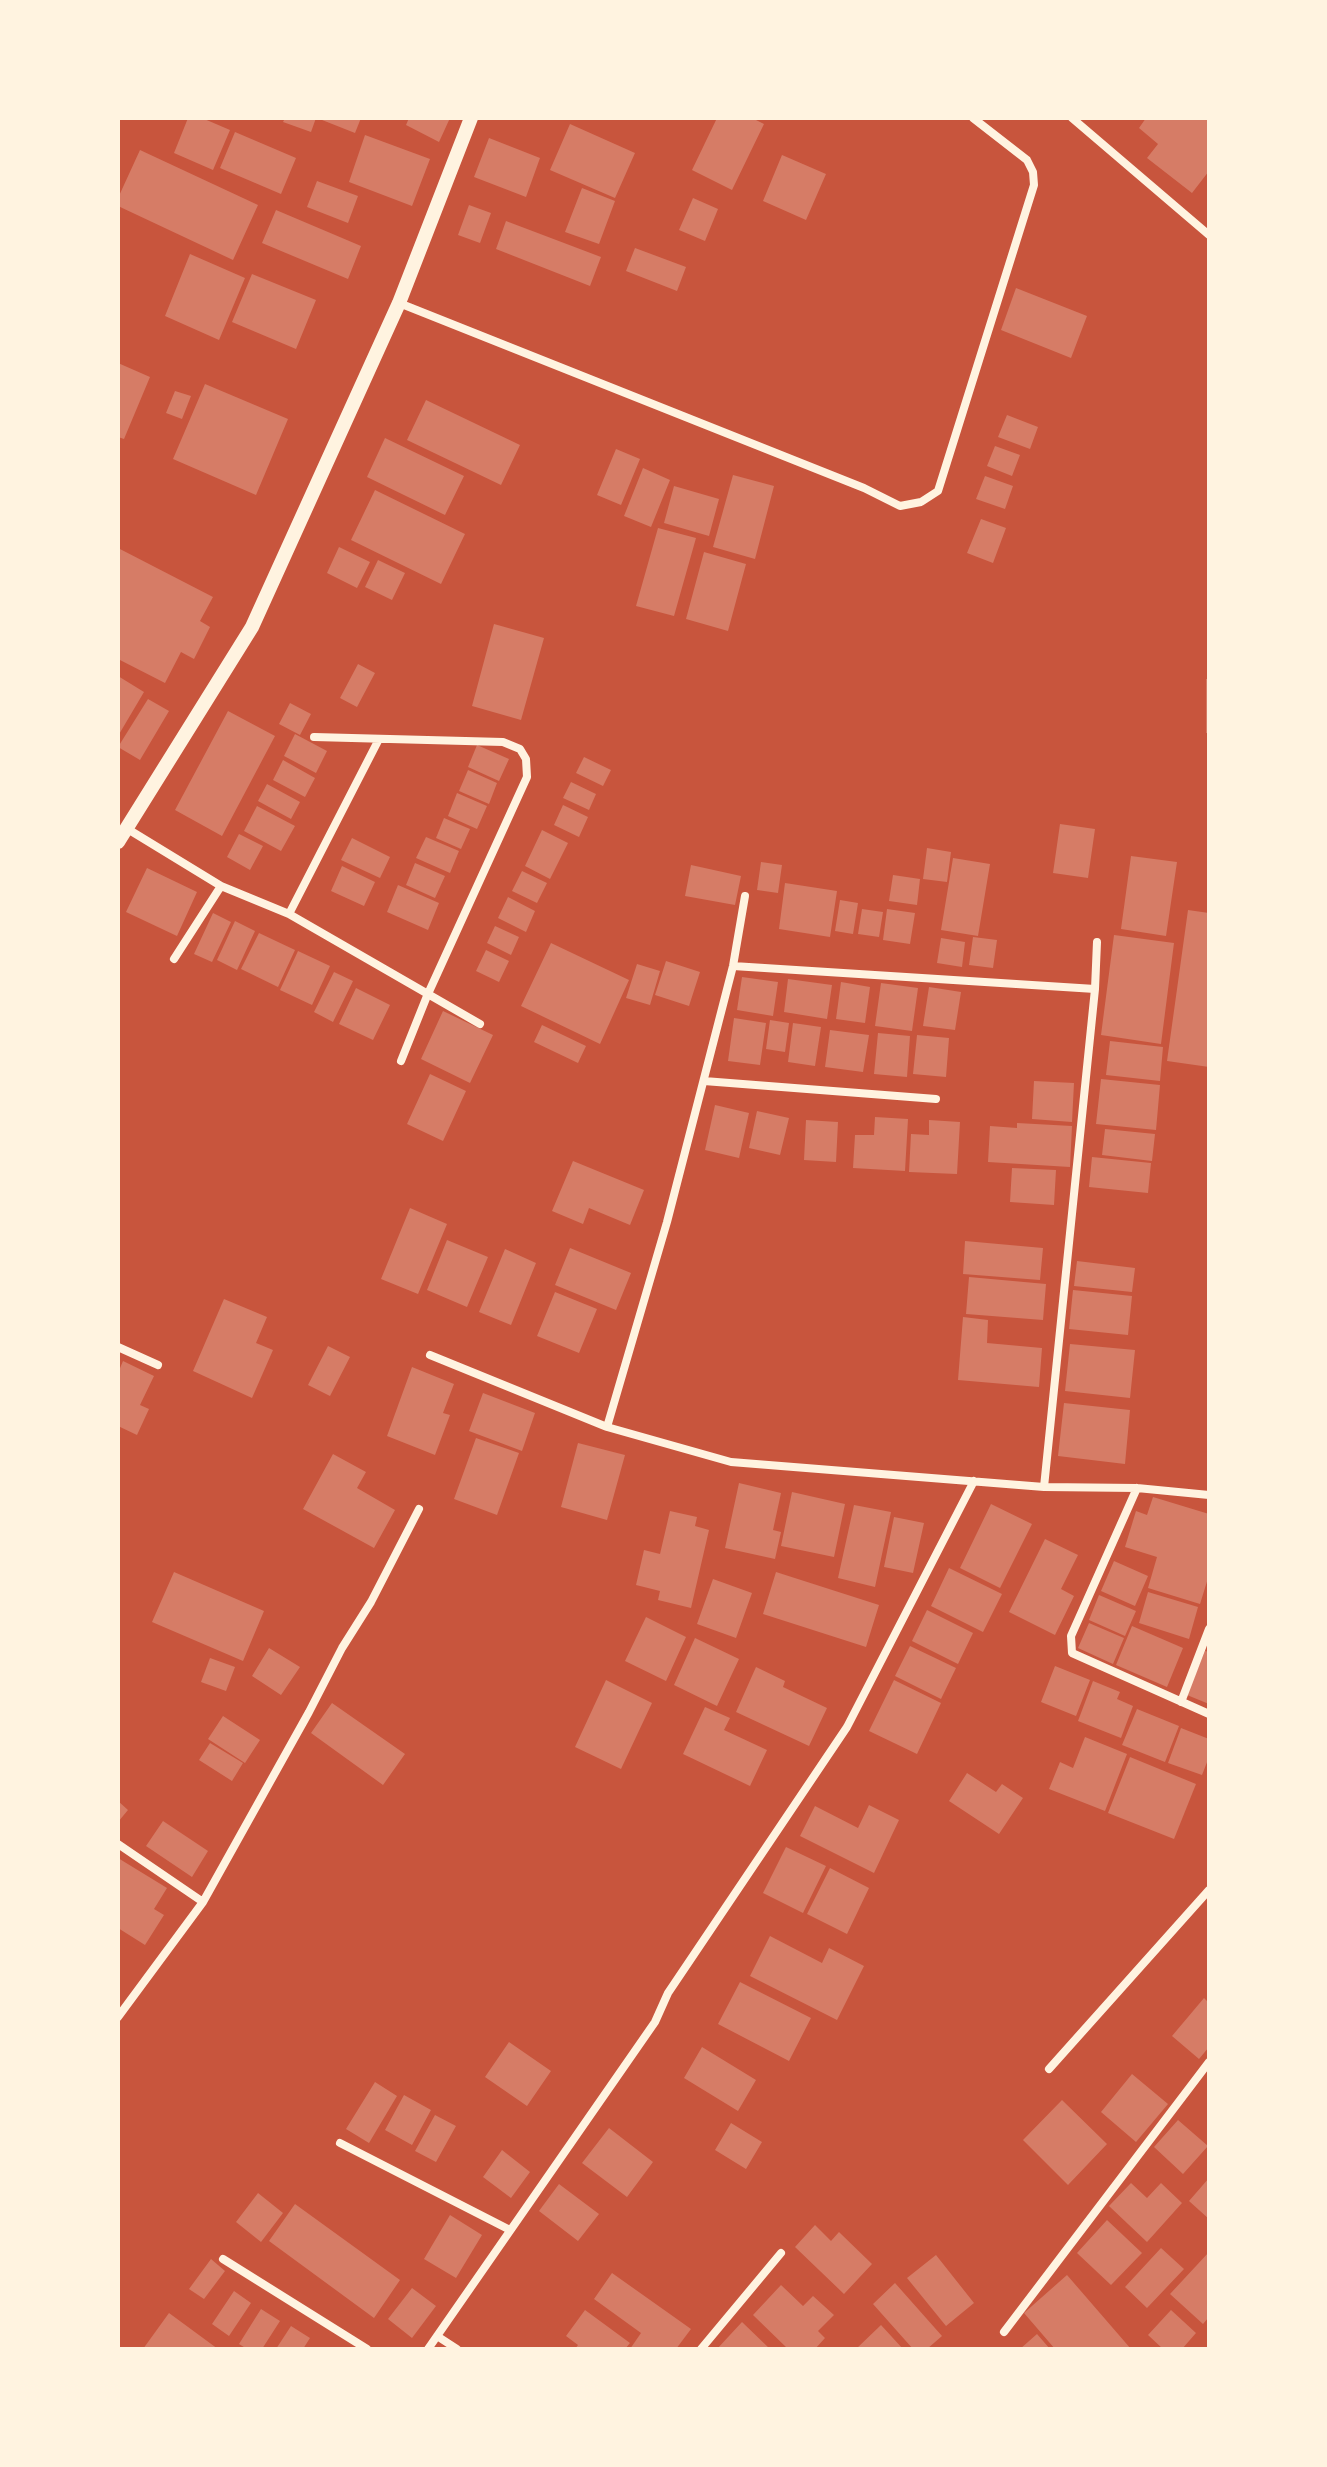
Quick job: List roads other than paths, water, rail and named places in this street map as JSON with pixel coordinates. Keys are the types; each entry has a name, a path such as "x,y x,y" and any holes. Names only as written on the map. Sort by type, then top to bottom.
{"street":[{"path":"118,842 252,627 399,303 471,118"},
{"path":"399,303 864,488 900,506 921,502 938,491 1034,185 1033,172 1027,160 973,118"},
{"path":"1072,118 1209,235"},
{"path":"314,737 503,742 520,749 526,759 527,777 427,996 401,1061"},
{"path":"289,914 378,741"},
{"path":"126,828 221,886 289,914 480,1024"},
{"path":"174,959 221,886"},
{"path":"607,1427 667,1222 704,1081 733,966 745,896"},
{"path":"1044,1487 1095,989 1097,942"},
{"path":"733,966 1095,989"},
{"path":"704,1081 936,1099"},
{"path":"118,1347 158,1365"},
{"path":"430,1355 607,1427 731,1462 1044,1487 1137,1488 1209,1495"},
{"path":"428,2349 655,2022 668,1993 847,1727 974,1481"},
{"path":"1137,1488 1070,1643 1072,1653 1209,1714"},
{"path":"118,2017 203,1902 342,1648 371,1602 419,1509"},
{"path":"1181,1702 1209,1629"},
{"path":"118,1844 203,1902"},
{"path":"1049,2069 1209,1890"},
{"path":"1004,2332 1209,2062"},
{"path":"340,2143 510,2230"},
{"path":"701,2349 781,2253"},
{"path":"223,2259 367,2349"},
{"path":"437,2336 457,2349"}]}
